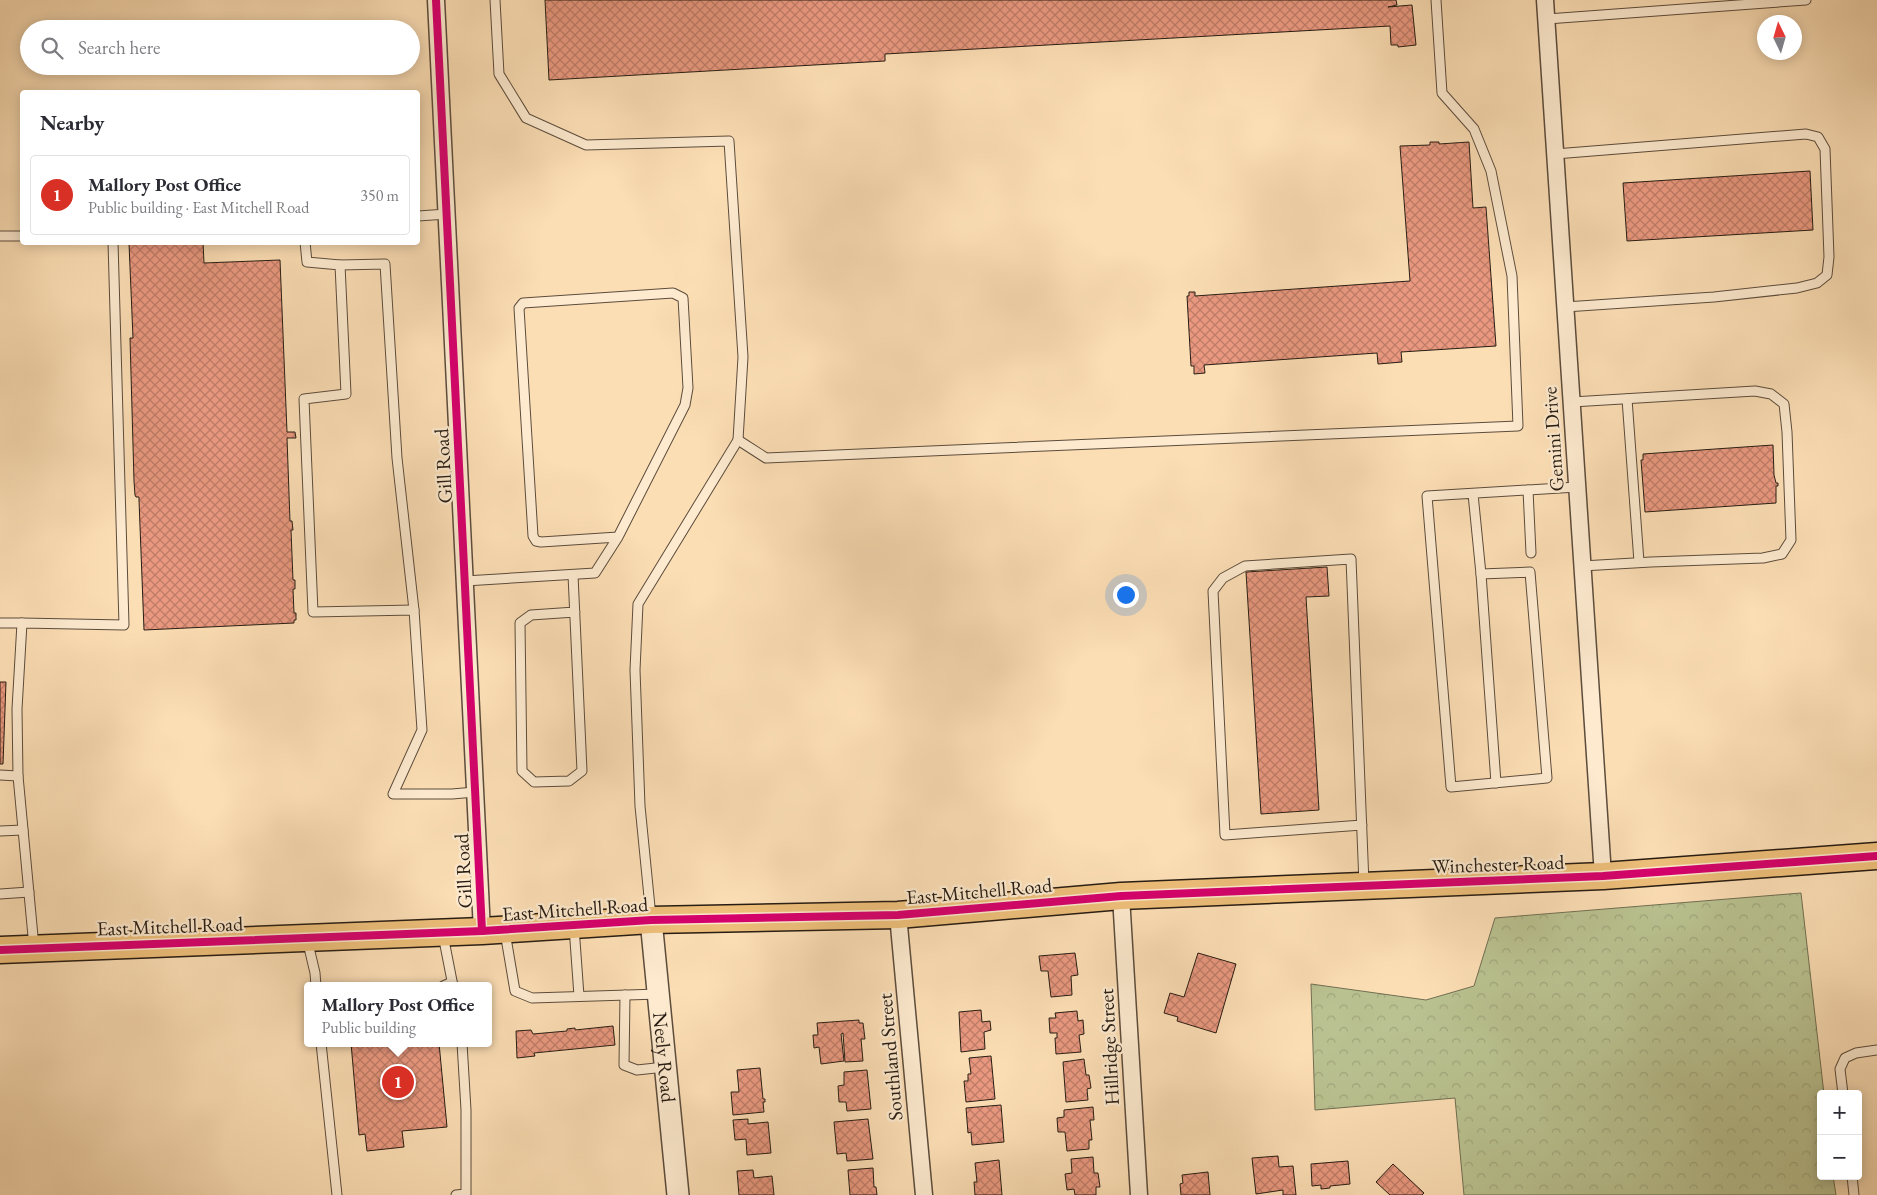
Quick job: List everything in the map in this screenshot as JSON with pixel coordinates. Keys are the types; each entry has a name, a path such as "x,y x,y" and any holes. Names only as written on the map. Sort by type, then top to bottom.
{"main road":[{"name":"Winchester Road","path":"1121,896 1603,876 1877,856"},
{"name":"East Mitchell Road","path":"0,950 34,947 493,930 651,920 898,914 1121,896"}],"street":[{"name":"Gill Road","path":"436,0 476,792 493,930"},
{"name":"Gemini Drive","path":"1545,0 1603,876"},
{"name":"Hillridge Street","path":"1121,896 1139,1195"},
{"name":"Southland Street","path":"898,914 924,1195"},
{"name":"Neely Road","path":"651,920 678,1195"}],"lane":[{"path":"495,0 499,74 526,118 586,145 729,141 743,357 738,440 638,604 635,670 640,806 651,920"},
{"path":"738,440 766,458 1518,426 1512,276 1487,163 1474,129 1442,93 1436,0"},
{"path":"1547,19 1806,0"},
{"path":"1556,154 1806,134 1818,137 1825,149 1829,257 1827,275 1817,283 1797,288 1714,297 1566,307"},
{"path":"420,216 447,214"},
{"path":"0,236 20,236"},
{"path":"0,623 124,625 113,245"},
{"path":"305,245 307,262 340,265 385,264 397,458 414,610 422,730 393,794 476,792"},
{"path":"340,265 346,394 304,399 313,612 414,610"},
{"path":"465,582 595,573 618,538 685,405 688,388 683,298 673,293 523,303 518,308 533,536 541,542 618,538"},
{"path":"1572,402 1755,391 1771,394 1784,404 1787,432 1791,540 1782,554 1764,558 1638,562 1582,566"},
{"path":"1627,399 1638,562"},
{"path":"1481,574 1530,572 1547,778 1451,787 1427,496 1577,487"},
{"path":"1528,490 1531,553"},
{"path":"1474,494 1496,782"},
{"path":"1362,825 1225,835 1213,591 1223,578 1245,566 1351,559 1362,825 1364,886"},
{"path":"573,575 575,612 582,771 569,781 534,782 522,771 520,623 531,615 575,612"},
{"path":"22,623 17,708 18,776 34,947"},
{"path":"0,775 18,776"},
{"path":"0,831 23,830"},
{"path":"0,894 29,892"},
{"path":"574,925 579,996"},
{"path":"493,930 515,991 532,998 659,994"},
{"path":"443,932 453,982"},
{"path":"306,937 316,982"},
{"path":"625,995 624,1065 637,1070 665,1067"},
{"path":"321,1047 337,1195"},
{"path":"456,1195 466,1194 466,1110 462,1047"},
{"path":"1843,1090 1840,1069 1845,1058 1856,1053 1877,1050"},
{"path":"1852,1180 1854,1195"}],"green space":[{"path":"1801,893 1824,1090 1817,1090 1817,1180 1834,1180 1836,1195 1464,1195 1455,1098 1315,1110 1311,984 1426,1000 1474,986 1495,918"}],"building":[{"path":"545,0 1396,0 1397,5 1388,7 1412,5 1416,45 1398,47 1398,45 1391,45 1390,26 885,54 885,61 549,80"},
{"path":"1430,142 1439,142 1439,144 1469,142 1473,208 1486,207 1496,346 1401,352 1402,362 1378,364 1377,353 1204,365 1205,373 1194,374 1194,366 1191,366 1187,296 1189,296 1189,292 1195,292 1195,296 1410,281 1400,146 1430,145"},
{"path":"1810,171 1813,230 1627,241 1623,183"},
{"path":"129,245 203,245 204,263 280,260 287,432 295,432 296,438 287,438 290,521 292,521 293,530 291,530 293,580 295,580 295,589 293,589 296,620 294,620 294,623 144,630 139,497 135,495 134,481 130,338 133,338"},
{"path":"1773,445 1774,475 1776,483 1778,483 1778,486 1776,486 1776,503 1645,512 1641,460 1643,460 1643,454"},
{"path":"1327,567 1329,596 1306,597 1319,810 1261,814 1246,572"},
{"path":"0,682 6,682 3,764 0,764"},
{"path":"1075,953 1078,975 1071,976 1072,995 1051,997 1048,971 1041,971 1039,956"},
{"path":"1198,953 1236,964 1216,1033 1177,1021 1178,1017 1164,1013 1170,993 1184,997"},
{"path":"981,1010 982,1022 990,1021 991,1030 984,1032 985,1049 961,1052 959,1012"},
{"path":"1077,1011 1078,1021 1083,1020 1084,1034 1079,1035 1081,1052 1056,1054 1055,1038 1057,1038 1057,1033 1050,1033 1049,1018 1056,1018 1055,1013"},
{"path":"859,1020 859,1023 863,1023 865,1039 861,1039 863,1061 845,1062 843,1033 841,1034 844,1061 821,1064 819,1047 814,1048 813,1035 818,1035 817,1023"},
{"path":"613,1026 615,1045 534,1053 535,1056 517,1058 516,1031 531,1030 533,1034 567,1031 567,1029 575,1028 575,1030"},
{"path":"351,1047 439,1047 447,1127 402,1131 404,1147 367,1151 365,1134 359,1135"},
{"path":"991,1056 995,1099 966,1102 964,1081 968,1081 968,1074 971,1074 969,1058"},
{"path":"1084,1059 1086,1075 1089,1075 1091,1088 1087,1089 1088,1100 1066,1102 1063,1062"},
{"path":"760,1068 763,1099 765,1099 765,1102 763,1102 764,1112 733,1115 731,1092 739,1092 737,1070"},
{"path":"867,1070 871,1109 847,1111 846,1102 839,1102 838,1086 844,1085 844,1072"},
{"path":"1001,1105 1004,1142 972,1145 971,1132 968,1133 966,1108"},
{"path":"1093,1107 1094,1120 1090,1120 1092,1140 1089,1140 1089,1149 1067,1151 1065,1132 1058,1132 1057,1118 1064,1117 1064,1110"},
{"path":"748,1119 748,1124 768,1122 771,1153 747,1155 746,1139 735,1140 733,1120"},
{"path":"868,1119 873,1159 847,1161 846,1153 837,1154 834,1122"},
{"path":"1278,1156 1279,1167 1293,1166 1296,1195 1283,1195 1283,1190 1256,1194 1252,1158"},
{"path":"1093,1157 1094,1173 1098,1173 1100,1187 1096,1187 1096,1195 1075,1195 1074,1189 1067,1190 1065,1174 1072,1173 1071,1159"},
{"path":"999,1160 1002,1195 975,1195 974,1182 977,1182 975,1163"},
{"path":"1348,1161 1350,1184 1321,1189 1321,1185 1312,1186 1311,1164"},
{"path":"1393,1164 1424,1193 1422,1195 1390,1195 1376,1182"},
{"path":"873,1168 874,1187 876,1187 877,1195 850,1195 848,1170"},
{"path":"753,1170 754,1178 772,1176 774,1195 739,1195 737,1171"},
{"path":"1208,1172 1210,1195 1181,1195 1180,1184 1183,1183 1182,1175"}],"cycle path":[{"path":"436,0 482,931"},
{"path":"0,950 482,931 651,920 898,915 1121,896 1603,876 1877,856"}],"place":[{"name":"Mallory Post Office","path":"398,1082"}]}
